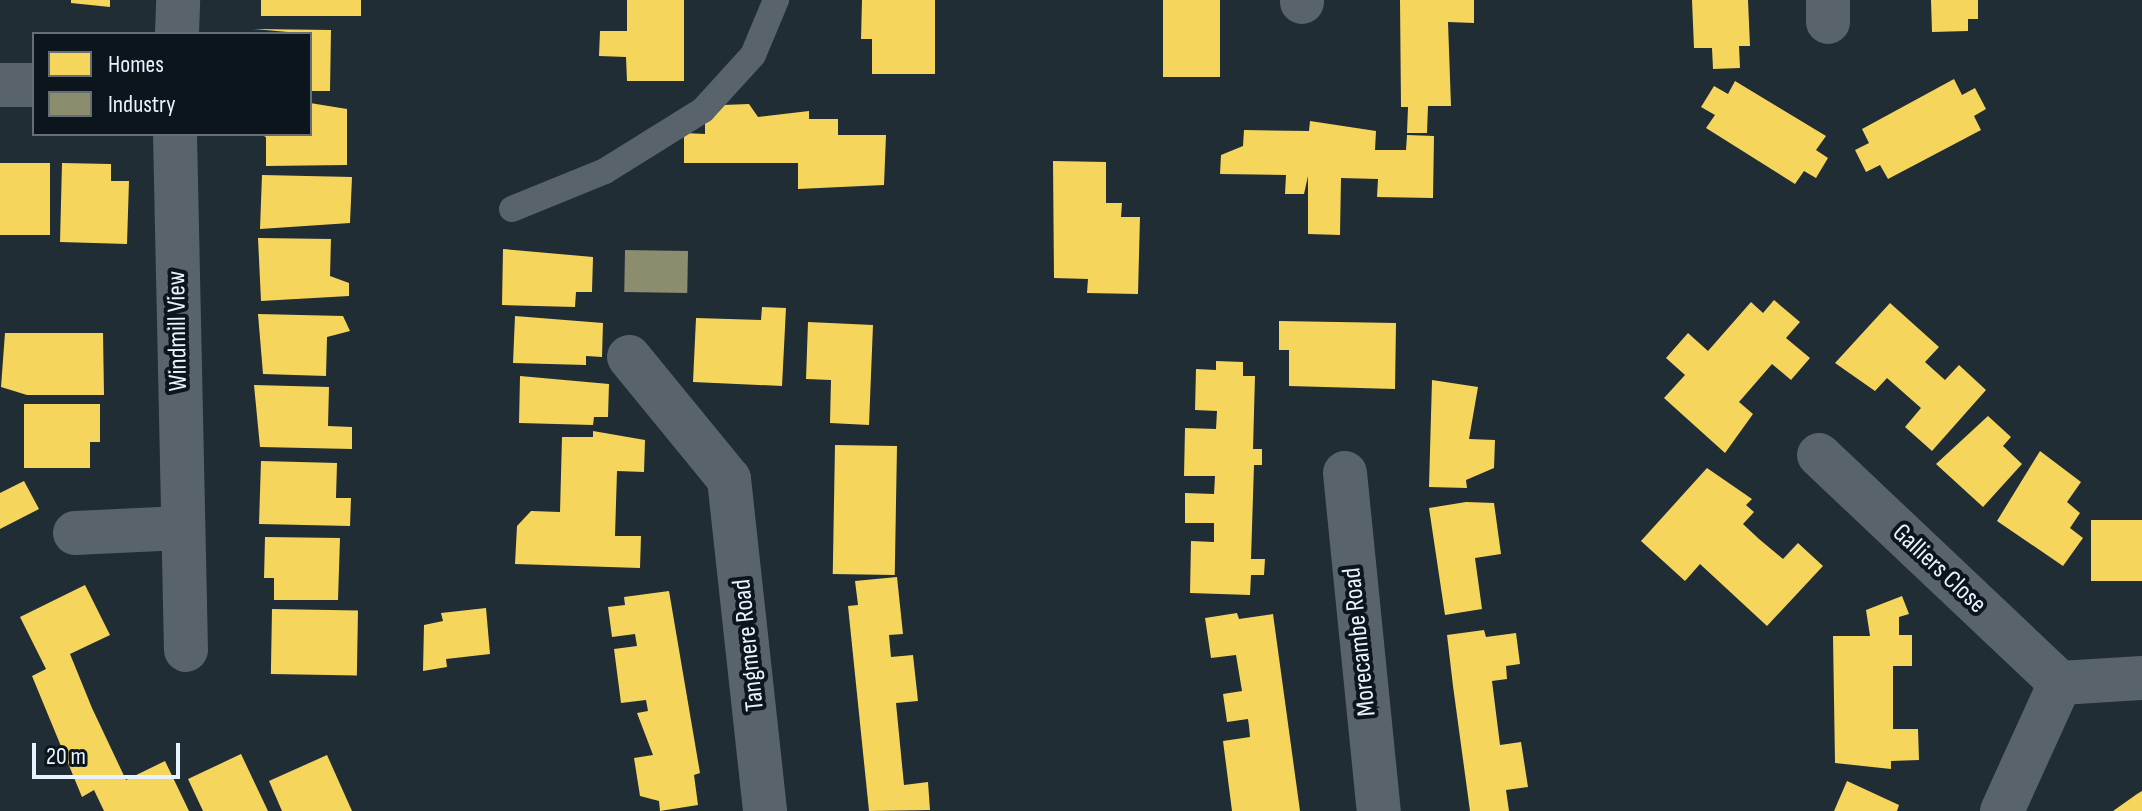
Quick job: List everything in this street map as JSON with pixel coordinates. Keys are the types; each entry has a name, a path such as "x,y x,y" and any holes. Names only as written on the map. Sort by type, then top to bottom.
{"street":[{"path":"177,32 178,0"},
{"path":"0,85 32,85"},
{"name":"Windmill View","path":"175,136 186,650"},
{"name":"Tangmere Road","path":"629,357 729,479 765,811"},
{"name":"Galliers Close","path":"1819,455 2060,683"},
{"name":"Morecambe Road","path":"1345,473 1379,811"},
{"path":"75,533 181,528"},
{"path":"2002,811 2060,683 2142,678"}],"lane":[{"path":"512,209 605,171 703,110 753,55 776,0"}],"building: Homes":[{"path":"71,0 110,0 110,7 71,3"},
{"path":"261,0 361,0 361,16 261,16"},
{"path":"627,0 684,0 684,81 627,81 626,57 599,56 600,31 627,31"},
{"path":"862,0 935,0 935,74 872,74 872,39 861,39"},
{"path":"1163,0 1220,0 1220,77 1163,77"},
{"path":"1400,0 1474,0 1474,23 1448,22 1451,106 1428,106 1427,133 1407,133 1408,107 1401,107"},
{"path":"1692,0 1748,0 1750,46 1739,46 1740,68 1713,69 1712,48 1694,48"},
{"path":"1931,0 1978,0 1978,19 1968,19 1968,31 1932,32"},
{"path":"253,29 331,30 330,91 312,91 312,32"},
{"path":"1954,79 1962,95 1975,88 1986,109 1974,116 1981,130 1888,179 1880,165 1866,172 1855,150 1869,143 1862,129"},
{"path":"1735,81 1826,136 1816,150 1828,158 1816,178 1804,171 1795,184 1706,128 1715,115 1701,107 1714,86 1728,94"},
{"path":"312,103 347,109 347,165 266,166 264,136 312,136"},
{"path":"749,104 758,117 809,111 809,119 838,119 838,135 886,135 884,185 798,189 798,163 684,163 684,133 705,134 705,117 723,105"},
{"path":"1310,121 1376,131 1375,150 1406,150 1407,135 1434,136 1433,198 1377,197 1378,179 1341,178 1340,235 1308,234 1308,176 1304,194 1285,194 1286,175 1220,174 1221,155 1243,146 1244,130 1309,131"},
{"path":"1053,161 1106,162 1106,203 1122,203 1121,217 1140,217 1138,294 1087,293 1088,279 1054,278"},
{"path":"0,163 50,163 50,235 0,235"},
{"path":"62,163 111,164 111,181 129,181 127,244 60,242"},
{"path":"262,175 352,177 350,223 260,229"},
{"path":"258,238 331,239 330,276 349,283 349,296 261,301"},
{"path":"503,249 593,257 592,292 576,292 575,307 502,305"},
{"path":"1774,300 1800,322 1786,338 1810,358 1791,380 1772,364 1739,402 1753,414 1725,453 1664,398 1685,375 1666,358 1688,333 1708,351 1751,302 1763,313"},
{"path":"1890,303 1939,347 1925,362 1945,380 1959,365 1986,390 1932,451 1905,427 1921,408 1887,378 1875,391 1835,363"},
{"path":"762,307 786,308 782,386 693,382 696,318 761,320"},
{"path":"258,314 343,316 350,331 327,337 326,376 263,374"},
{"path":"515,316 603,323 602,357 586,356 586,365 513,363"},
{"path":"1279,321 1396,323 1395,389 1289,386 1289,350 1279,350"},
{"path":"808,322 873,325 869,425 830,423 831,380 806,379"},
{"path":"5,333 103,333 104,395 27,395 1,387"},
{"path":"1216,361 1243,362 1243,376 1255,376 1253,449 1262,449 1262,465 1254,465 1251,559 1265,559 1264,575 1251,575 1250,595 1190,593 1191,541 1214,542 1214,523 1185,523 1185,493 1214,494 1215,476 1184,476 1185,428 1216,429 1217,411 1195,410 1196,369 1216,370"},
{"path":"520,376 609,384 608,417 594,417 593,425 519,423"},
{"path":"1432,380 1478,387 1469,439 1495,440 1494,468 1466,480 1467,488 1429,487"},
{"path":"254,385 329,387 328,426 352,427 352,449 260,447"},
{"path":"24,404 100,404 100,442 90,442 90,468 24,468"},
{"path":"1988,416 2011,437 2003,446 2022,464 1983,507 1936,464"},
{"path":"593,431 645,440 644,472 617,471 615,536 641,536 640,568 515,564 517,526 531,511 560,512 562,437 593,437"},
{"path":"835,445 897,446 895,575 833,574"},
{"path":"2040,451 2081,482 2067,502 2080,513 2070,528 2083,538 2063,566 1997,521"},
{"path":"261,461 337,463 336,498 351,498 350,526 259,524"},
{"path":"1707,468 1752,499 1746,505 1754,512 1743,524 1759,539 1783,559 1798,543 1823,566 1767,626 1700,564 1685,581 1641,541"},
{"path":"24,481 39,509 0,529 0,493"},
{"path":"1466,502 1494,503 1501,554 1475,558 1482,609 1445,615 1429,508"},
{"path":"2091,520 2142,520 2142,581 2091,581"},
{"path":"265,537 340,538 338,600 274,600 274,578 264,578"},
{"path":"897,577 903,634 889,635 891,657 913,655 918,701 896,703 904,785 928,782 930,810 869,811 848,606 858,605 855,581"},
{"path":"85,585 110,635 70,654 92,708 126,780 165,761 189,811 104,811 94,790 82,797 32,676 46,669 20,617"},
{"path":"669,591 700,773 694,775 698,805 660,811 659,801 640,796 634,758 653,755 637,713 648,711 646,700 621,703 614,649 637,646 635,634 612,637 608,607 625,605 624,597"},
{"path":"1902,596 1909,614 1899,617 1899,635 1912,635 1912,666 1893,666 1893,729 1918,729 1919,760 1891,761 1891,769 1835,763 1833,636 1870,636 1866,610"},
{"path":"486,608 490,654 446,659 447,667 423,671 424,625 443,621 441,613"},
{"path":"272,609 358,611 357,675 271,674"},
{"path":"1237,613 1239,619 1273,614 1300,811 1232,811 1223,741 1250,737 1249,726 1248,719 1227,722 1223,694 1242,691 1236,655 1211,658 1205,618"},
{"path":"1484,630 1486,637 1516,633 1520,664 1506,666 1507,679 1492,681 1500,745 1521,742 1528,787 1506,790 1509,811 1470,811 1447,635"},
{"path":"241,754 268,811 203,811 188,779"},
{"path":"327,755 352,811 282,811 269,781"},
{"path":"1847,781 1899,805 1897,811 1834,811"},
{"path":"2142,791 2142,811 2113,811 2137,794"}],"building: Industry":[{"path":"625,250 688,251 687,293 624,292"}]}
